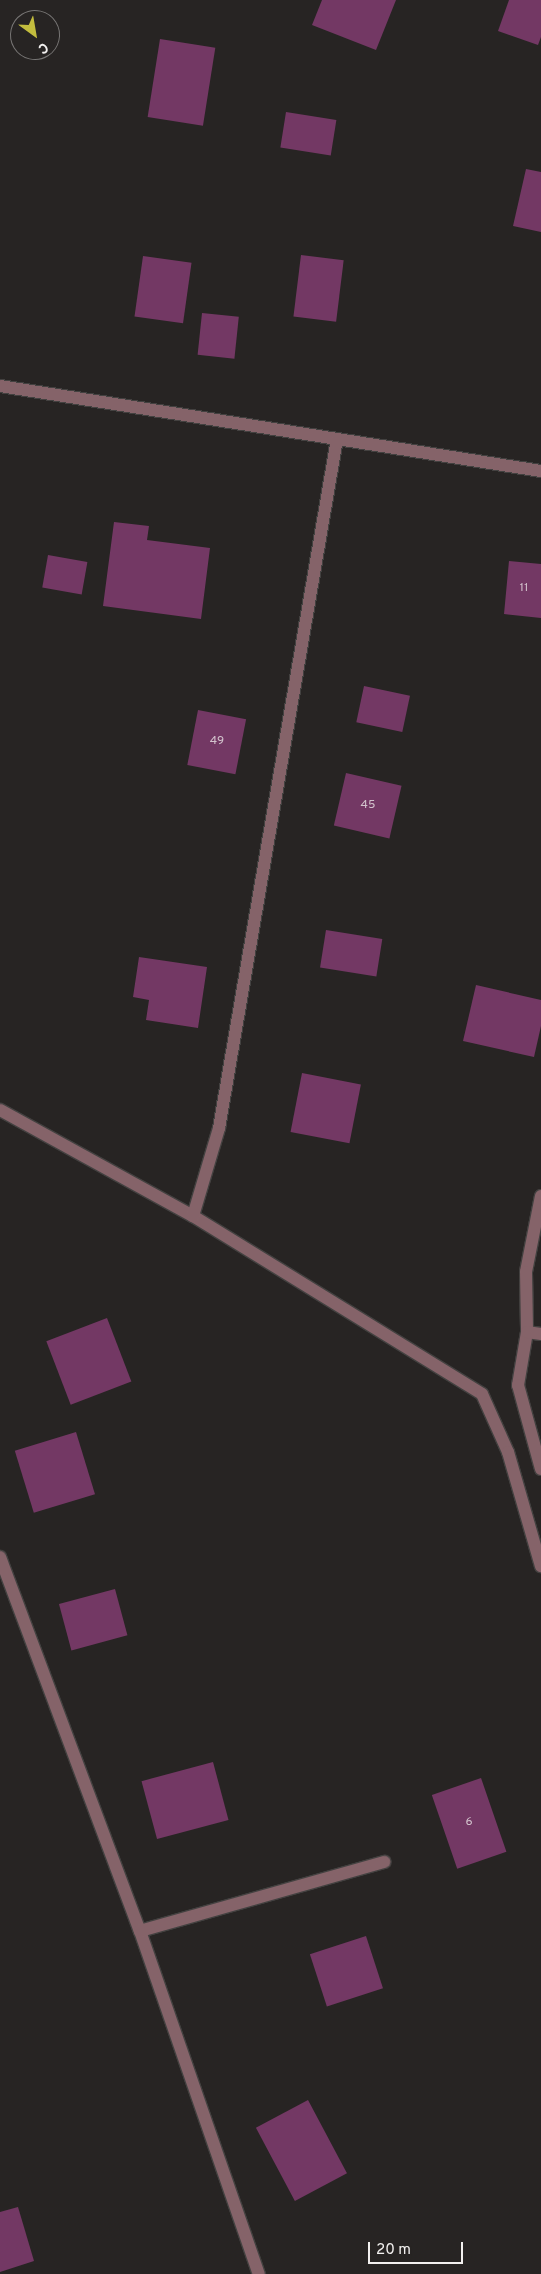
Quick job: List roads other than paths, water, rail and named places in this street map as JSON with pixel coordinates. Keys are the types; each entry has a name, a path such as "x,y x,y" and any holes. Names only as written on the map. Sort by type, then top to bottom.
{"lane":[{"path":"0,386 541,472"},
{"path":"193,1216 219,1128 337,439"},
{"path":"0,1110 193,1216 482,1394 508,1452 541,1566"},
{"path":"541,1196 526,1272 527,1332 518,1385 541,1469"},
{"path":"527,1332 541,1334"},
{"path":"0,1557 140,1931 259,2274"},
{"path":"140,1931 384,1862"}]}
